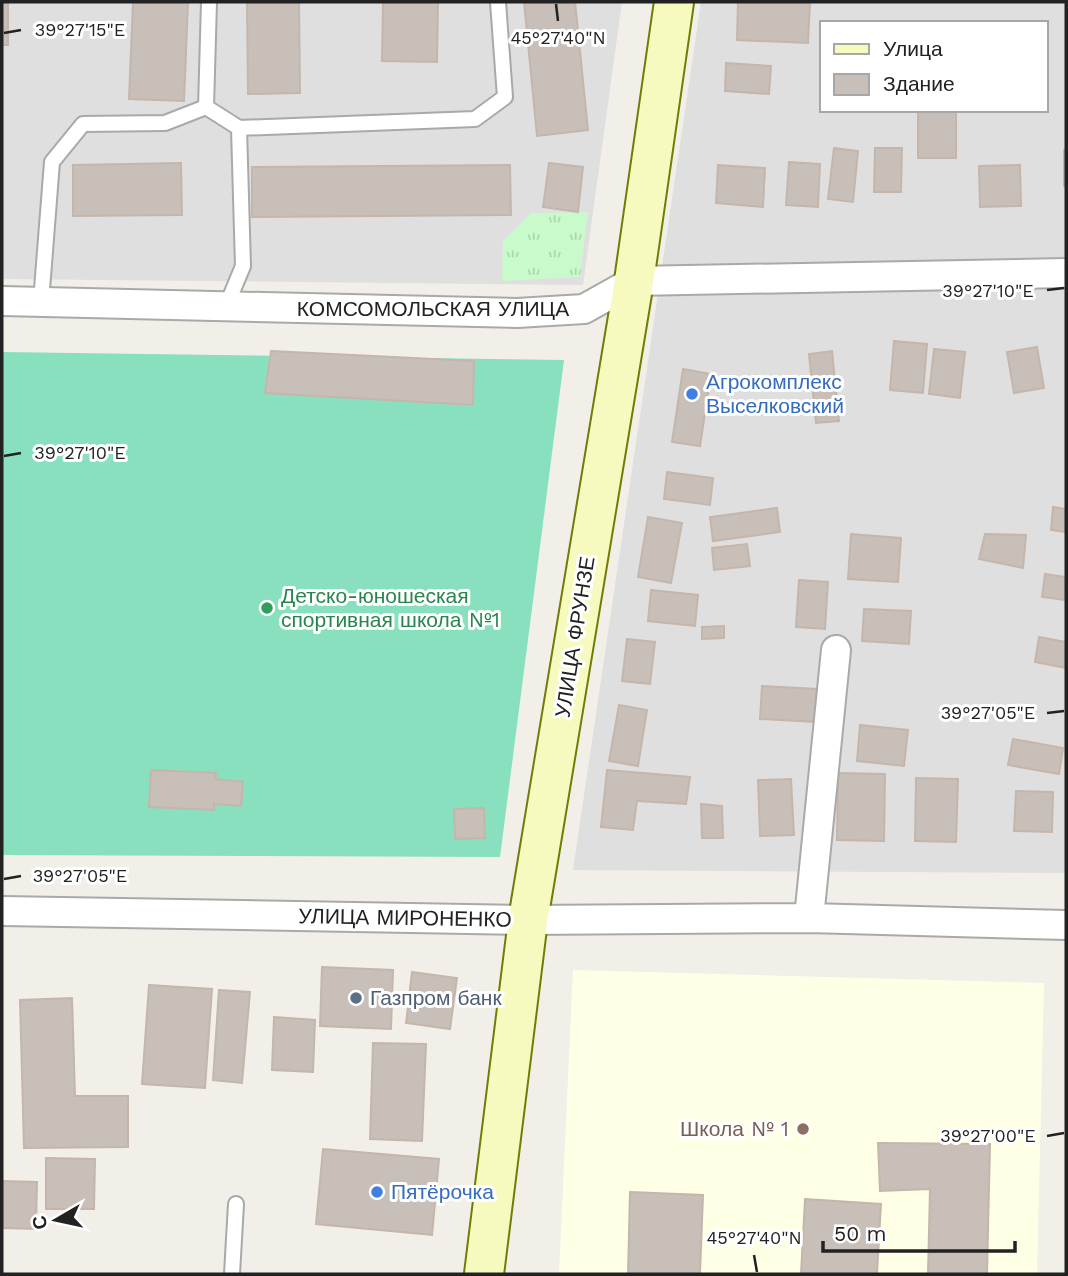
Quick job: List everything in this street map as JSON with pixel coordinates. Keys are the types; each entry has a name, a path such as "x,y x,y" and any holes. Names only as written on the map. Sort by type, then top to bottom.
{"main road":[{"name":"УЛИЦА ФРУНЗЕ","path":"484,1274 528,920 634,281 674,2"}],"street":[{"name":"КОМСОМОЛЬСКАЯ УЛИЦА","path":"2,301 517,313 584,309 634,281 1066,273"},
{"path":"809,918 836,650"},
{"name":"УЛИЦА МИРОНЕНКО","path":"2,911 528,920 809,918 1066,925"}],"lane":[{"path":"206,107 209,2"},
{"path":"206,107 239,128 475,119 505,97 498,2"},
{"path":"41,302 52,162 83,124 165,123 206,107"},
{"path":"226,307 243,267 239,128"},
{"path":"232,1274 236,1204"}],"shaded area":[{"path":"2,2 622,2 583,285 2,279"},
{"path":"701,2 1066,2 1066,873 573,870"},
{"name":"Школа № 1","path":"573,970 1044,983 1037,1274 559,1274"}],"green space":[{"path":"588,212 580,277 502,281 503,241 531,213"},
{"name":"Детско-юношеская спортивная школа №1","path":"2,352 564,360 500,857 2,855"}],"building":[{"path":"2,2 8,2 8,45 2,45"},
{"path":"133,2 188,2 184,101 129,99"},
{"path":"247,2 299,2 300,93 248,94"},
{"path":"383,2 438,2 437,62 382,61"},
{"path":"524,2 575,2 588,130 537,136"},
{"path":"738,2 810,2 808,43 737,40"},
{"path":"726,63 771,66 769,94 725,91"},
{"path":"918,112 956,112 956,158 918,158"},
{"path":"834,148 858,151 853,202 828,199"},
{"path":"875,148 902,148 901,192 874,192"},
{"path":"1066,150 1066,186 1064,186"},
{"path":"789,162 820,164 818,207 786,205"},
{"path":"181,163 182,215 73,216 73,165"},
{"path":"549,163 583,167 578,212 543,207"},
{"path":"510,165 511,215 252,217 252,167"},
{"path":"718,165 765,168 763,207 716,203"},
{"path":"1020,165 1021,206 980,207 979,166"},
{"path":"894,341 927,344 923,393 890,390"},
{"path":"1037,347 1044,388 1014,393 1007,352"},
{"path":"934,349 965,352 960,398 929,394"},
{"path":"271,351 474,361 473,405 265,393"},
{"path":"832,351 839,421 816,423 809,354"},
{"path":"683,369 711,374 700,446 672,442"},
{"path":"667,472 713,478 710,505 664,499"},
{"path":"1053,507 1066,509 1066,532 1051,530"},
{"path":"777,508 780,532 713,541 710,517"},
{"path":"648,517 682,523 671,583 638,577"},
{"path":"851,534 901,538 898,582 848,579"},
{"path":"985,534 1026,535 1023,568 979,559"},
{"path":"747,544 750,566 714,570 712,548"},
{"path":"1045,574 1066,577 1066,600 1042,597"},
{"path":"799,580 828,582 825,629 796,627"},
{"path":"651,590 698,595 695,626 648,621"},
{"path":"864,609 911,611 909,644 862,641"},
{"path":"724,626 724,638 702,639 702,627"},
{"path":"1039,637 1066,642 1066,668 1035,662"},
{"path":"627,639 655,642 650,684 622,681"},
{"path":"762,686 817,689 815,722 760,719"},
{"path":"619,705 647,710 638,766 609,761"},
{"path":"860,725 908,730 904,766 857,761"},
{"path":"1013,739 1063,748 1059,774 1008,765"},
{"path":"151,770 216,773 215,779 243,782 241,806 214,804 214,810 149,807"},
{"path":"607,770 690,777 686,804 637,801 633,830 601,827"},
{"path":"838,773 885,774 884,841 837,840"},
{"path":"916,778 958,779 956,842 915,841"},
{"path":"791,779 794,835 760,836 758,780"},
{"path":"1016,791 1053,792 1052,832 1014,831"},
{"path":"701,804 722,806 723,838 702,838"},
{"path":"484,808 485,838 455,839 454,809"},
{"name":"Газпром банк","path":"322,967 393,970 391,1029 320,1026"},
{"path":"412,972 457,978 450,1029 406,1023"},
{"path":"149,985 212,989 205,1088 142,1084"},
{"path":"219,990 250,992 242,1083 213,1080"},
{"path":"72,998 75,1096 128,1096 128,1147 24,1148 20,1000"},
{"path":"274,1017 315,1020 313,1072 272,1070"},
{"path":"373,1043 426,1044 422,1141 370,1139"},
{"path":"878,1143 990,1144 987,1274 928,1274 930,1189 880,1191"},
{"name":"Пятёрочка","path":"323,1149 439,1159 432,1235 316,1224"},
{"path":"46,1158 95,1159 94,1209 46,1209"},
{"path":"2,1181 37,1182 36,1229 2,1228"},
{"path":"630,1192 703,1195 700,1274 628,1274"},
{"path":"805,1199 881,1204 877,1274 801,1274"}],"place":[{"name":"Агрокомплекс Выселковский","path":"692,394"},
{"name":"Детско-юношеская спортивная школа №1","path":"267,608"},
{"name":"Газпром банк","path":"356,998"},
{"name":"Школа № 1","path":"803,1129"},
{"name":"Пятёрочка","path":"377,1192"}]}
